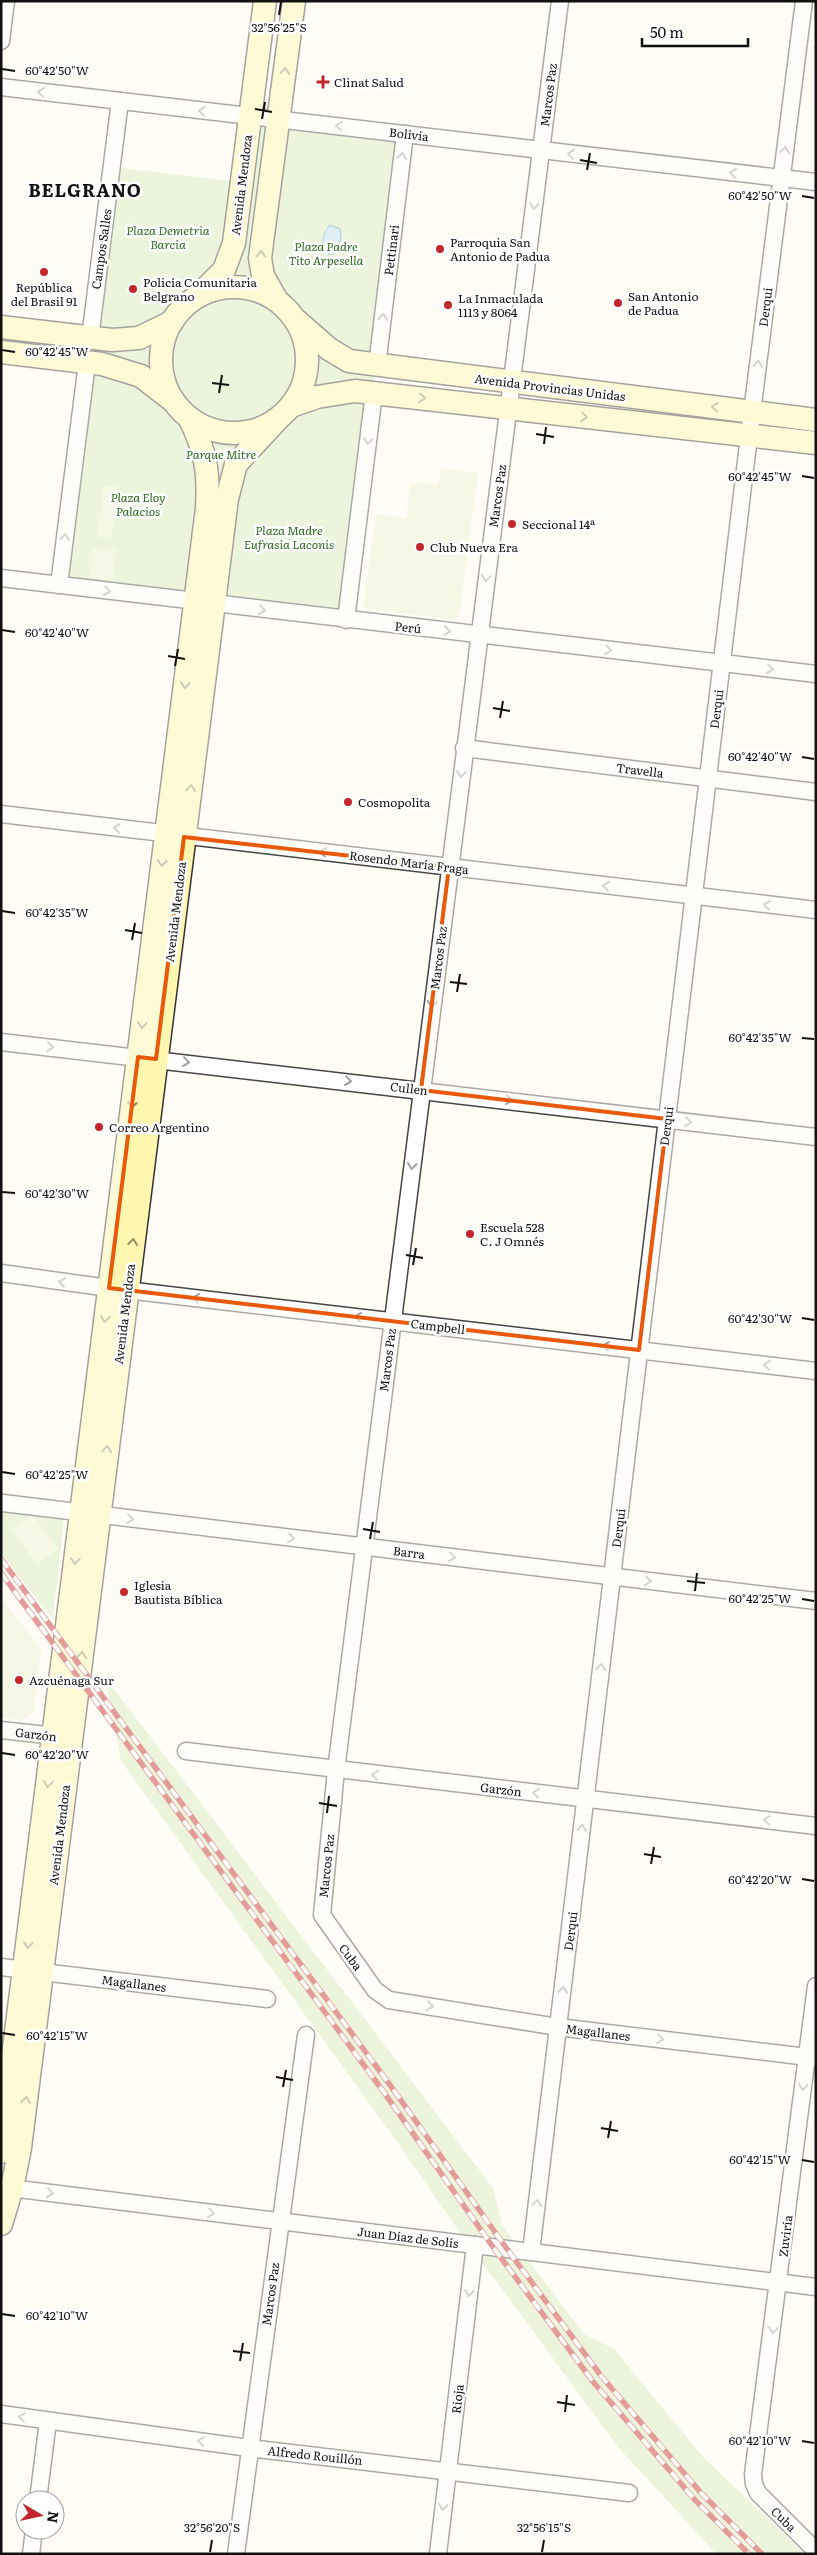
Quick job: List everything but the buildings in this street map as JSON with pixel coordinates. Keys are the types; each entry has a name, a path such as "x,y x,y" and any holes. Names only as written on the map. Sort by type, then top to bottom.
{"main road":[{"name":"Avenida Mendoza","path":"196,297 224,270 234,243 265,1"},
{"path":"1,352 102,364 141,376 173,400 190,419 211,430 234,434 256,430 284,413 303,387 308,365 306,342 297,322 276,299 264,276 260,258 294,1"},
{"path":"173,400 164,382 161,361 164,341 172,322 183,308 196,297 216,289 236,286 257,290 276,299"},
{"path":"1,327 112,340 139,338 172,322"},
{"name":"Avenida Provincias Unidas","path":"297,322 329,349 349,361 816,420"},
{"name":"Avenida Provincias Unidas","path":"284,413 317,397 355,391 816,443"},
{"name":"Avenida Mendoza","path":"204,603 236,464 284,413"},
{"name":"Avenida Mendoza","path":"1,2224 7,2188 20,2148 33,1971 204,603 209,477 202,446 190,419"},
{"name":"Avenida Mendoza","path":"1,2152 33,1971"}],"street":[{"path":"1,41 6,1"},
{"name":"Marcos Paz","path":"322,1915 336,1770 478,635 560,1"},
{"name":"Derqui","path":"531,2252 749,436 804,1"},
{"name":"Bolivia","path":"1,87 816,182"},
{"name":"Campos Salles","path":"90,338 120,101"},
{"name":"Pettinari","path":"377,366 405,134"},
{"path":"59,585 87,363"},
{"path":"346,620 374,393"},
{"name":"Perú","path":"1,578 816,674"},
{"name":"Travella","path":"464,748 816,792"},
{"name":"Rosendo María Fraga","path":"1,814 816,910"},
{"name":"Cullen","path":"1,1042 816,1137"},
{"name":"Campbell","path":"1,1273 118,1290 816,1371"},
{"name":"Barra","path":"3,1504 816,1601"},
{"name":"Garzón","path":"1,1730 62,1737"},
{"name":"Garzón","path":"186,1751 816,1826"},
{"name":"Cuba","path":"322,1915 382,1997"},
{"name":"Magallanes","path":"1,1967 267,1999"},
{"name":"Zuviría","path":"754,2484 753,2474 811,2057 816,1986"},
{"name":"Magallanes","path":"382,1997 389,2000 558,2027 811,2057"},
{"name":"Marcos Paz","path":"236,2554 306,2035"},
{"name":"Juan Díaz de Solís","path":"7,2188 816,2286"},
{"name":"Rioja","path":"438,2554 475,2245"},
{"name":"Alfredo Rouillón","path":"1,2414 249,2448 448,2470 629,2494"},
{"path":"39,2490 48,2421"},
{"name":"Cuba","path":"754,2484 758,2493 816,2551"},
{"path":"31,2554 33,2540"}],"highlighted area":[{"path":"184,837 449,867 421,1090 667,1119 639,1350 109,1288 138,1057 156,1059"}],"green space":[{"name":"Parque Mitre","path":"250,116 405,134 346,620 59,585 112,167 241,182"},
{"name":"Club Nueva Era","path":"441,468 478,473 460,612 454,620 363,608 376,514 406,518 411,482 438,485"},
{"path":"104,485 118,487 111,538 97,536"},
{"path":"93,548 116,550 113,580 90,578"},
{"path":"1,1506 64,1518 53,1620 1,1553"},
{"path":"32,1514 58,1549 37,1564 11,1529"},
{"name":"Azcuénaga Sur","path":"1,1598 41,1649 34,1711 22,1721 1,1717"},
{"path":"105,1677 493,2188 502,2225 584,2334 614,2349 703,2457 805,2554 716,2554 618,2447 454,2224 395,2139 121,1761"}],"water":[{"path":"330,225 340,229 341,238 336,253 329,255 324,249 323,241 325,232"}],"railway":[{"path":"1,1559 390,2085 507,2249 602,2377 702,2494 762,2554"},
{"path":"1,1573 383,2091 493,2247 594,2383 695,2500 749,2554"}],"place":[{"name":"Clinat Salud","path":"323,82"},
{"name":"Parroquia San Antonio de Padua","path":"440,249"},
{"name":"República del Brasil 91","path":"44,272"},
{"name":"Policía Comunitaria Belgrano","path":"133,289"},
{"name":"San Antonio de Padua","path":"618,303"},
{"name":"La Inmaculada 1113 y 8064","path":"448,305"},
{"name":"Seccional 14ª","path":"512,524"},
{"name":"Club Nueva Era","path":"420,547"},
{"name":"Cosmopolita","path":"348,802"},
{"name":"Correo Argentino","path":"99,1127"},
{"name":"Escuela 528 C. J Omnés","path":"470,1234"},
{"name":"Iglesia Bautista Bíblica","path":"124,1592"},
{"name":"Azcuénaga Sur","path":"19,1680"}],"district":[{"name":"BELGRANO","path":"85,189"}],"park label":[{"name":"Plaza Demetria Barcia","path":"168,237"},
{"name":"Plaza Padre Tito Arpesella","path":"326,253"},
{"name":"Plaza Eloy Palacios","path":"138,504"},
{"name":"Plaza Madre Eufrasia Laconis","path":"289,537"}]}
